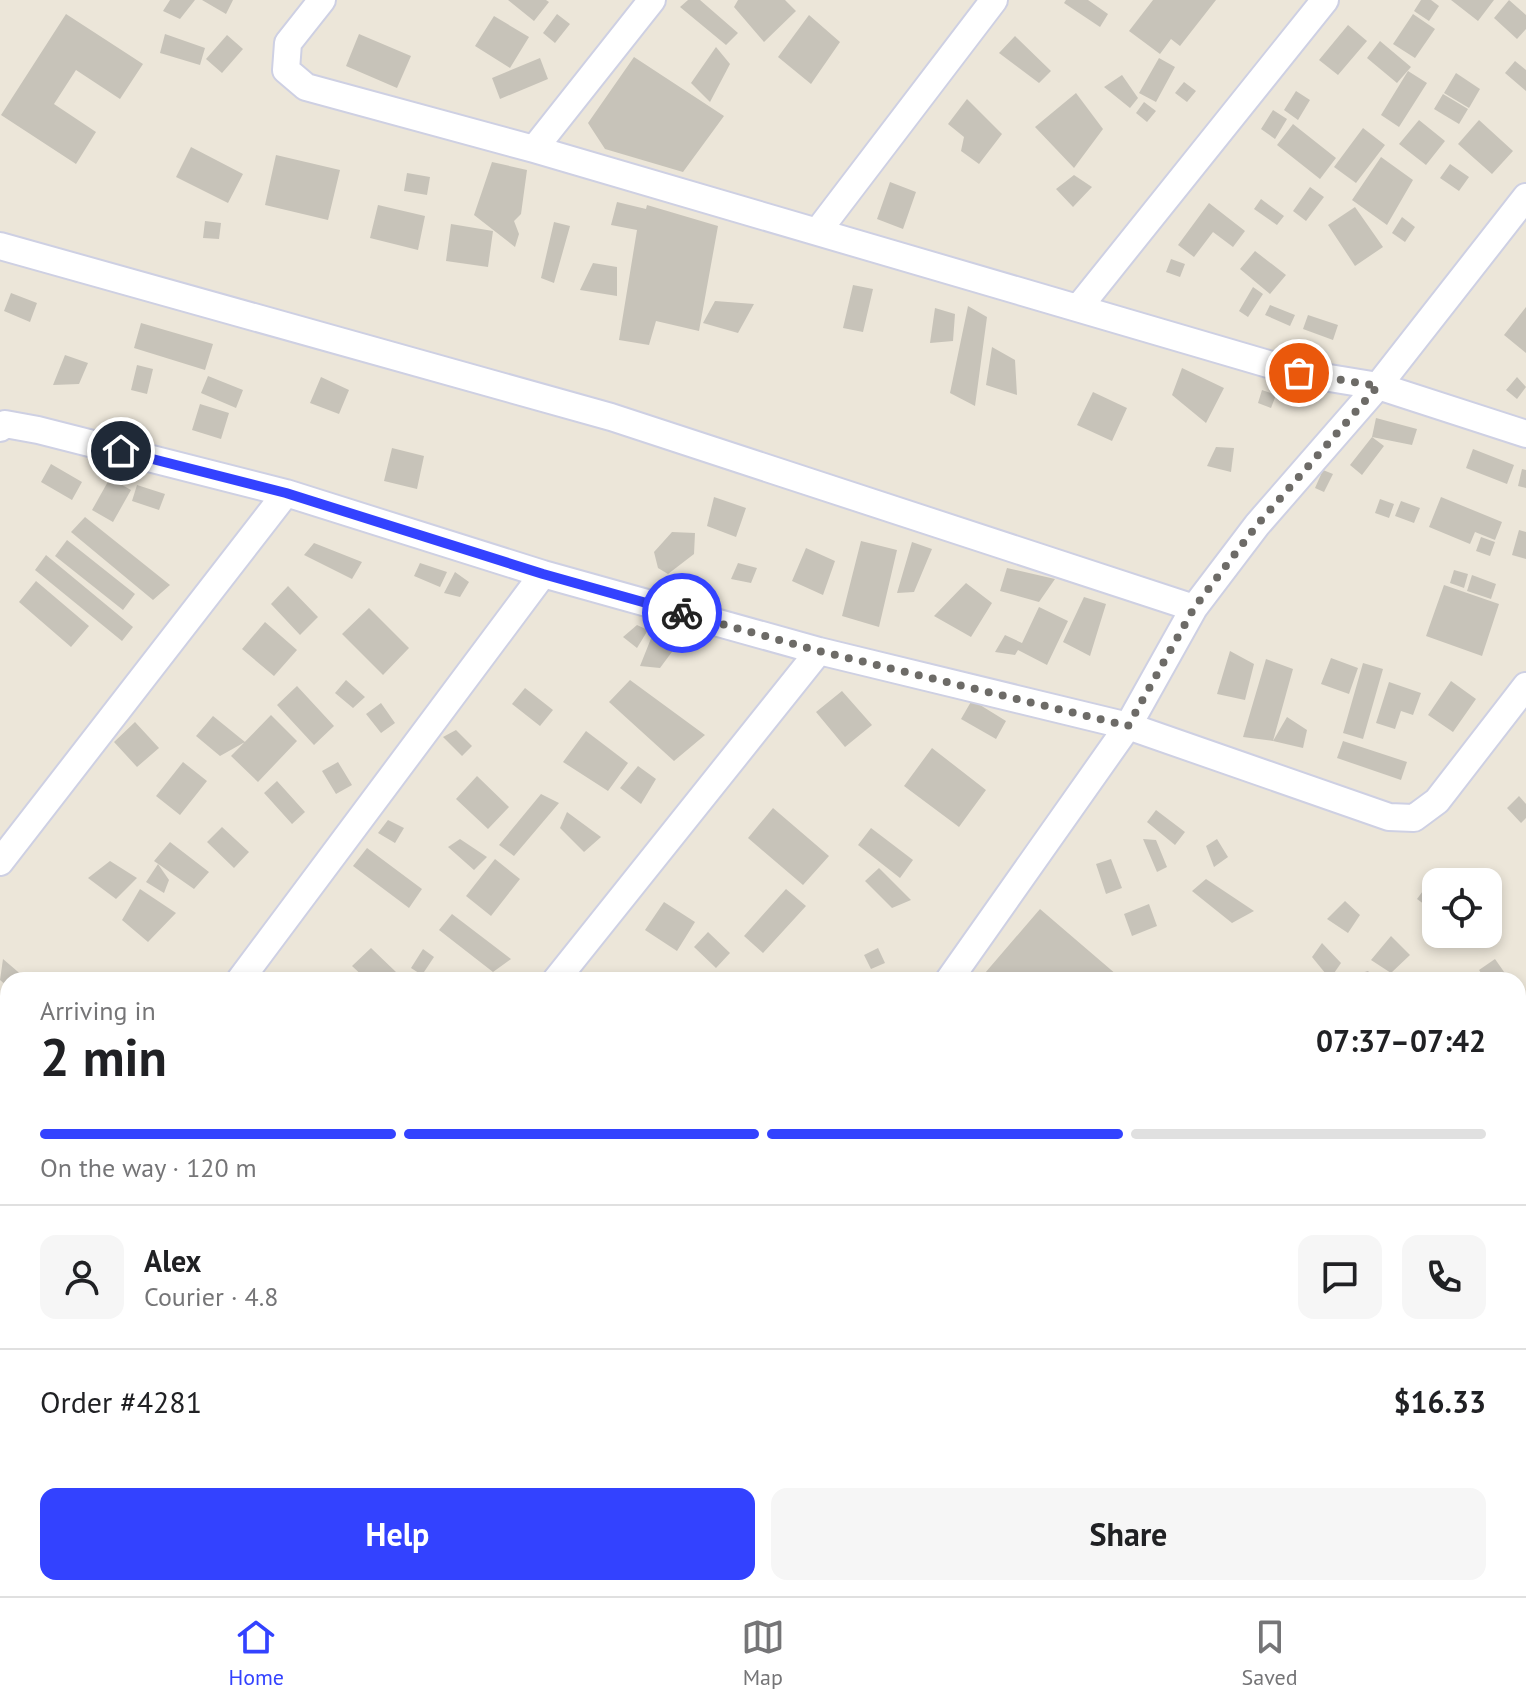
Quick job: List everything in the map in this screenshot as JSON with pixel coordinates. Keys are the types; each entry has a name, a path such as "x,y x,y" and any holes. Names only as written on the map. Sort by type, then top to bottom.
{"street":[{"path":"322,0 288,43 286,70 306,87 534,149 1299,373 1378,386 1526,434"},
{"path":"534,149 652,0"},
{"path":"818,231 994,0"},
{"path":"1079,307 1325,0"},
{"path":"955,972 1128,726 1194,608 1257,525 1378,386 1526,197"},
{"path":"0,246 611,417 1194,608"},
{"path":"0,428 5,424 38,430 286,493 543,574 819,651 1128,726 1389,817 1414,818 1437,801 1526,686"},
{"path":"0,862 286,493"},
{"path":"246,972 543,574"},
{"path":"562,972 819,651"}],"building":[{"path":"170,0 195,0 180,19 163,11"},
{"path":"202,0 233,0 226,14"},
{"path":"508,0 546,0 549,2 534,21"},
{"path":"688,0 700,0 738,33 726,45 680,7"},
{"path":"738,0 785,0 796,11 764,42 734,7"},
{"path":"1066,0 1088,0 1108,14 1100,27 1064,3"},
{"path":"1153,0 1216,0 1180,46 1171,39 1160,54 1129,31"},
{"path":"1421,0 1431,0 1439,6 1429,21 1414,11"},
{"path":"1451,0 1494,0 1478,21"},
{"path":"1509,0 1526,15 1526,29 1517,39 1494,18"},
{"path":"66,14 143,64 120,99 76,70 54,104 96,132 76,164 1,115"},
{"path":"557,14 570,24 555,43 543,33"},
{"path":"1413,14 1435,29 1415,58 1393,44"},
{"path":"809,15 840,42 811,84 778,57"},
{"path":"494,16 529,37 510,68 475,46"},
{"path":"1348,25 1367,41 1338,75 1319,60"},
{"path":"165,34 205,48 200,65 160,53"},
{"path":"359,34 411,56 397,88 346,66"},
{"path":"227,35 243,49 222,73 206,59"},
{"path":"1015,36 1051,71 1039,83 999,53"},
{"path":"1380,41 1411,67 1397,83 1367,58"},
{"path":"716,47 730,64 710,102 691,83"},
{"path":"634,57 724,116 683,172 605,149 588,123"},
{"path":"540,58 548,79 500,99 492,78"},
{"path":"1159,58 1175,67 1156,102 1139,93"},
{"path":"1515,61 1526,70 1526,91 1505,73"},
{"path":"1408,71 1427,83 1399,127 1381,115"},
{"path":"1456,73 1480,89 1469,108 1444,93"},
{"path":"1122,75 1138,98 1130,108 1104,87"},
{"path":"1184,82 1196,91 1187,102 1175,93"},
{"path":"1296,91 1310,100 1298,120 1284,110"},
{"path":"1076,93 1103,129 1074,168 1035,127"},
{"path":"1443,94 1468,109 1459,124 1434,109"},
{"path":"967,99 1002,134 979,164 961,151 964,137 948,124"},
{"path":"1144,102 1156,111 1147,122 1136,113"},
{"path":"1273,110 1287,119 1275,139 1261,129"},
{"path":"1419,120 1445,141 1426,165 1399,144"},
{"path":"1479,120 1513,151 1492,174 1458,144"},
{"path":"1293,124 1336,158 1320,179 1277,145"},
{"path":"1363,128 1385,145 1356,183 1334,167"},
{"path":"191,147 243,174 228,203 176,177"},
{"path":"276,155 340,170 328,220 265,205"},
{"path":"1381,157 1413,180 1387,225 1352,200"},
{"path":"492,162 527,170 521,214 514,221 519,234 515,247 474,215"},
{"path":"1450,164 1469,177 1459,191 1440,178"},
{"path":"407,173 430,177 427,195 404,191"},
{"path":"1074,175 1092,187 1073,207 1056,189"},
{"path":"890,182 916,192 903,229 877,219"},
{"path":"1310,187 1324,197 1306,221 1293,211"},
{"path":"1261,199 1284,216 1277,225 1254,209"},
{"path":"617,202 646,209 647,205 718,226 699,331 656,321 649,345 619,340 637,230 611,225"},
{"path":"1209,203 1245,231 1233,247 1213,232 1194,257 1178,245"},
{"path":"378,205 425,216 418,250 370,238"},
{"path":"1355,207 1383,247 1355,266 1328,225"},
{"path":"1402,217 1415,227 1405,242 1392,233"},
{"path":"205,221 221,223 219,239 203,238"},
{"path":"554,222 570,226 554,283 541,278"},
{"path":"451,224 493,231 488,267 446,261"},
{"path":"1255,251 1286,275 1270,294 1240,269"},
{"path":"1171,259 1185,264 1180,277 1166,272"},
{"path":"593,263 617,267 617,296 580,290"},
{"path":"853,285 873,289 863,332 843,328"},
{"path":"1253,287 1263,294 1248,317 1239,311"},
{"path":"11,293 37,303 30,322 4,311"},
{"path":"715,301 754,304 738,333 703,323"},
{"path":"1270,305 1295,315 1290,326 1265,315"},
{"path":"968,306 987,317 975,406 950,393"},
{"path":"1526,307 1526,353 1504,335"},
{"path":"935,308 955,314 953,341 930,343"},
{"path":"1308,315 1338,325 1333,340 1303,329"},
{"path":"141,323 213,344 205,370 134,348"},
{"path":"992,347 1015,360 1017,395 986,385"},
{"path":"65,355 88,363 79,384 53,385"},
{"path":"137,365 153,369 147,394 131,390"},
{"path":"1182,368 1224,388 1206,423 1172,395"},
{"path":"208,376 243,390 236,408 201,393"},
{"path":"321,377 349,390 339,414 310,403"},
{"path":"1517,377 1526,387 1517,399 1506,390"},
{"path":"1262,390 1276,395 1271,408 1258,403"},
{"path":"1093,392 1127,408 1112,441 1077,425"},
{"path":"200,404 229,413 221,439 192,430"},
{"path":"1376,418 1417,429 1412,445 1372,437"},
{"path":"1372,437 1384,446 1362,475 1350,465"},
{"path":"1216,447 1234,448 1231,472 1207,466"},
{"path":"392,448 424,456 417,489 384,481"},
{"path":"1473,449 1514,465 1507,484 1466,468"},
{"path":"51,464 82,482 72,500 41,482"},
{"path":"1522,469 1526,470 1526,488 1518,486"},
{"path":"1323,470 1333,474 1324,492 1315,488"},
{"path":"110,478 131,490 113,522 92,510"},
{"path":"137,485 165,494 159,510 132,501"},
{"path":"714,497 746,508 736,537 707,526"},
{"path":"1441,497 1502,522 1495,540 1475,532 1470,544 1429,527"},
{"path":"1380,499 1394,504 1389,518 1375,513"},
{"path":"1401,501 1420,508 1414,523 1395,516"},
{"path":"85,517 170,585 153,600 71,532"},
{"path":"1519,530 1526,532 1526,559 1512,555"},
{"path":"672,532 695,533 694,554 668,574 658,568 654,552"},
{"path":"1481,537 1495,542 1490,556 1476,551"},
{"path":"67,540 135,594 123,610 55,556"},
{"path":"861,541 897,550 879,627 842,616"},
{"path":"912,542 932,549 914,592 897,593"},
{"path":"314,543 362,562 352,579 304,555"},
{"path":"806,548 835,561 823,595 792,581"},
{"path":"46,555 133,627 122,641 35,570"},
{"path":"420,563 447,572 440,587 414,576"},
{"path":"738,563 757,568 751,583 731,579"},
{"path":"1007,568 1055,579 1039,602 1000,591"},
{"path":"1454,570 1468,574 1464,588 1450,583"},
{"path":"455,572 469,582 460,597 444,593"},
{"path":"1472,575 1496,584 1491,599 1467,591"},
{"path":"36,581 89,626 71,647 19,602"},
{"path":"966,583 992,603 971,637 934,616"},
{"path":"1444,585 1499,604 1482,656 1426,636"},
{"path":"288,586 318,617 300,635 271,604"},
{"path":"1084,597 1106,604 1090,656 1063,642"},
{"path":"1039,607 1068,621 1047,665 1018,650 1015,655 995,652 1005,635 1022,643"},
{"path":"369,608 409,648 383,675 342,634"},
{"path":"265,622 297,650 274,676 242,649"},
{"path":"637,625 648,630 637,648 623,637"},
{"path":"654,631 680,641 660,668 640,666"},
{"path":"1230,651 1254,664 1245,700 1217,694"},
{"path":"1331,658 1358,668 1349,694 1321,684"},
{"path":"1266,659 1293,669 1273,741 1243,737"},
{"path":"1363,663 1383,669 1363,739 1343,733"},
{"path":"346,680 365,697 353,708 335,693"},
{"path":"630,680 705,735 674,761 609,702"},
{"path":"1451,681 1476,699 1453,732 1428,715"},
{"path":"1389,682 1421,693 1413,715 1401,711 1395,729 1376,723"},
{"path":"297,686 334,726 314,745 277,705"},
{"path":"525,688 553,710 540,726 512,704"},
{"path":"842,691 872,725 845,747 816,712"},
{"path":"972,700 1006,721 996,739 961,719"},
{"path":"381,703 395,723 381,733 366,714"},
{"path":"271,715 297,741 258,782 231,756"},
{"path":"213,716 245,742 220,756 196,736"},
{"path":"1287,717 1307,730 1303,748 1273,741"},
{"path":"135,722 159,748 137,767 114,742"},
{"path":"456,730 472,746 462,756 443,737"},
{"path":"586,731 628,763 608,791 563,762"},
{"path":"1343,741 1407,762 1401,780 1337,758"},
{"path":"932,748 986,790 959,827 904,786"},
{"path":"183,762 207,781 180,815 156,796"},
{"path":"338,762 352,785 336,794 322,771"},
{"path":"638,766 656,779 641,804 620,788"},
{"path":"477,776 509,807 488,829 456,799"},
{"path":"277,781 305,812 292,824 264,793"},
{"path":"541,794 559,803 514,856 499,845"},
{"path":"1519,796 1526,804 1526,818 1521,823 1507,808"},
{"path":"773,808 829,856 803,885 748,838"},
{"path":"1156,810 1185,832 1175,845 1147,822"},
{"path":"567,812 601,837 584,852 560,828"},
{"path":"388,820 404,828 395,843 378,833"},
{"path":"222,827 249,852 234,868 207,842"},
{"path":"871,828 913,860 900,878 858,845"},
{"path":"460,839 487,857 474,870 448,847"},
{"path":"1143,839 1156,840 1167,867 1157,872"},
{"path":"1217,839 1228,857 1214,867 1206,846"},
{"path":"170,842 209,872 194,889 154,861"},
{"path":"367,848 422,889 409,908 353,866"},
{"path":"495,859 520,879 491,916 466,896"},
{"path":"1111,859 1122,888 1106,894 1096,864"},
{"path":"110,861 137,878 116,899 88,878"},
{"path":"158,864 169,880 164,893 146,882"},
{"path":"879,868 911,900 892,908 865,881"},
{"path":"1206,879 1254,911 1232,923 1192,891"},
{"path":"140,889 176,913 148,942 122,920"},
{"path":"786,889 806,906 763,953 744,936"},
{"path":"1345,901 1360,915 1348,933 1327,919"},
{"path":"664,902 695,922 677,951 645,930"},
{"path":"1149,904 1157,926 1132,936 1124,914"},
{"path":"1040,909 1114,972 986,972"},
{"path":"452,914 511,959 493,972 439,930"},
{"path":"708,932 730,953 716,968 694,947"},
{"path":"1391,936 1410,955 1392,972 1371,960"},
{"path":"1322,943 1341,963 1335,972 1324,972 1312,957"},
{"path":"371,948 396,972 358,972 352,966"},
{"path":"878,948 885,963 871,969 864,955"},
{"path":"423,949 434,957 424,972 411,968"},
{"path":"3,959 18,972 1,972"},
{"path":"1495,959 1504,972 1480,972 1479,970"}],"way so far":[{"path":"682,613 819,651 1128,726 1194,608 1257,525 1378,386 1299,373"}],"route":[{"path":"121,451 286,493 543,574 682,613"}]}
